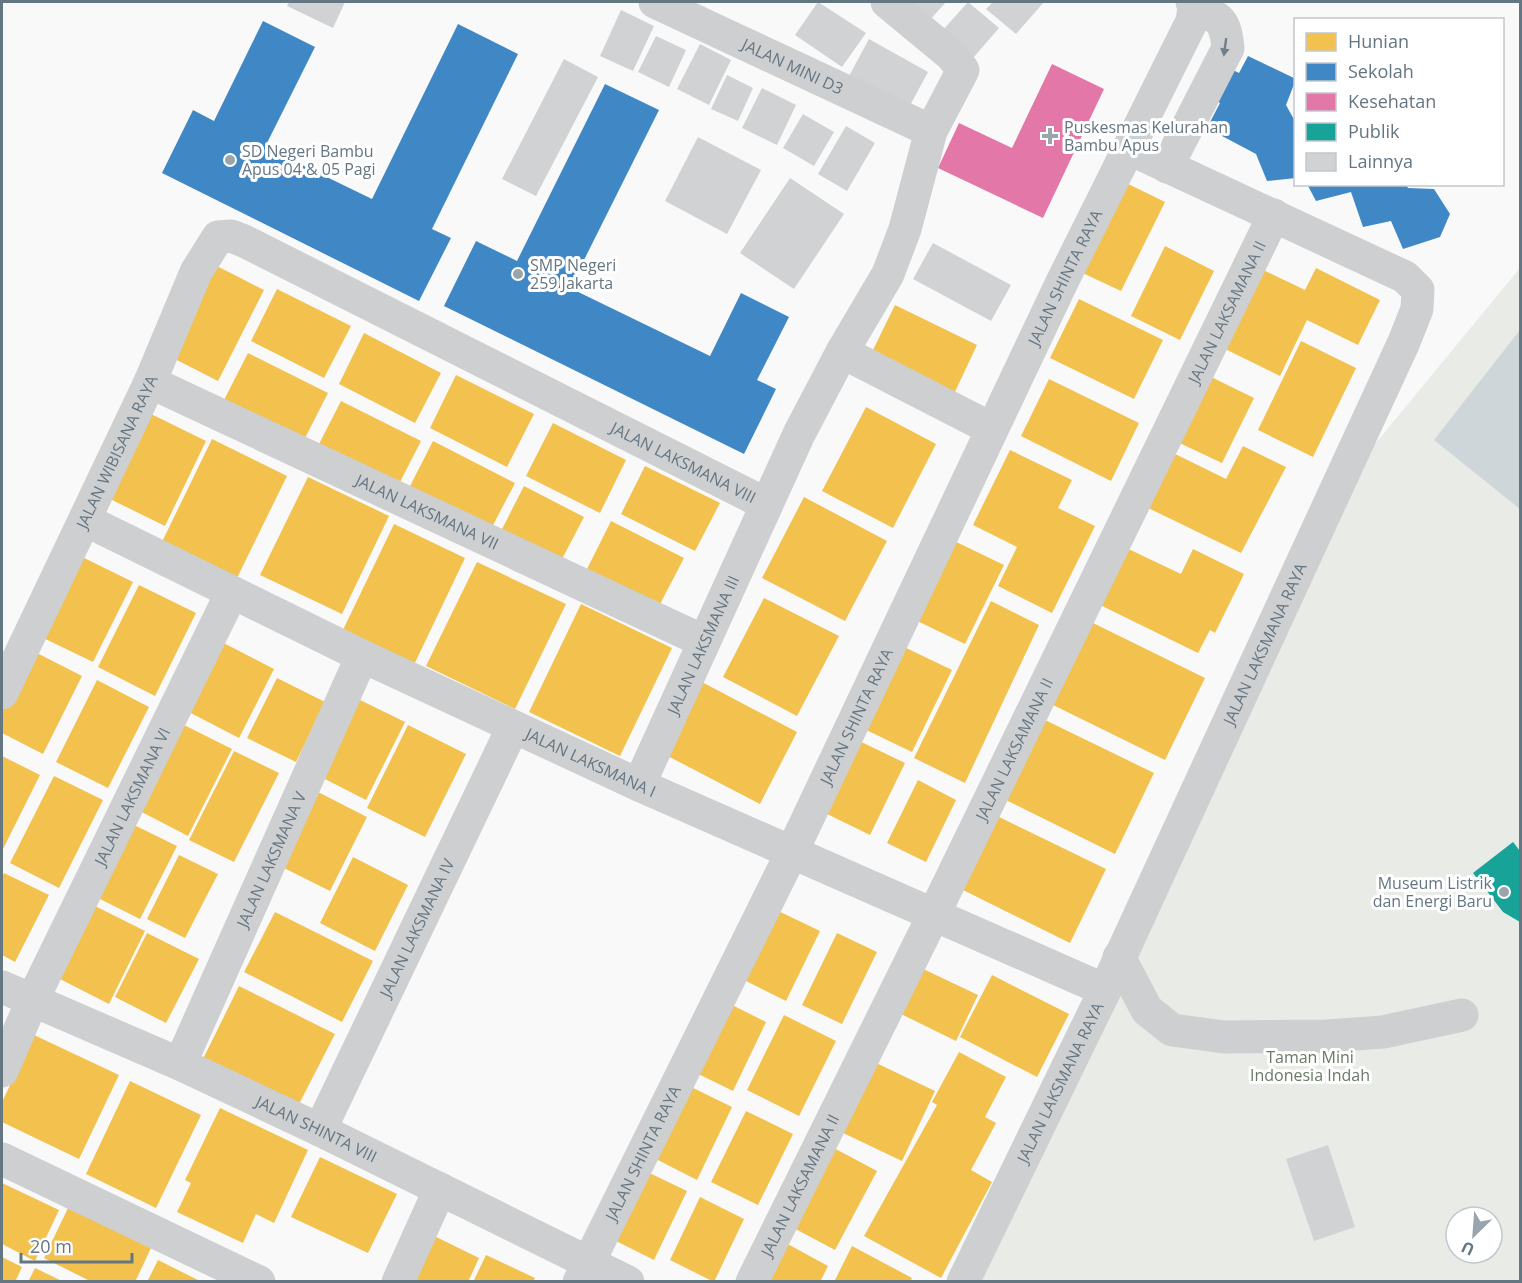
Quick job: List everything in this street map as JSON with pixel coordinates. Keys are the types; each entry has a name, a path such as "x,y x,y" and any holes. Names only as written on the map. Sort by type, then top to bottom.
{"street":[{"name":"JALAN MINI D3","path":"655,2 931,131"},
{"name":"JALAN LAKSMANA VIII","path":"244,241 766,504 842,352 888,274 905,229 931,131 963,70 951,56 887,2"},
{"name":"JALAN SHINTA RAYA","path":"584,1272 791,854 1062,282 1192,21 1193,4"},
{"path":"1167,166 1228,48 1226,30 1219,17 1193,4"},
{"name":"JALAN LAKSMANA RAYA","path":"963,1281 1105,990 1399,353 1417,309 1418,290 1405,278 1130,149"},
{"name":"JALAN LAKSAMANA II","path":"752,1281 934,914 1274,215"},
{"name":"JALAN WIBISANA RAYA","path":"2,693 150,382 195,272 218,237 224,235 244,241"},
{"path":"842,352 992,429"},
{"name":"JALAN LAKSMANA VII","path":"150,382 704,641"},
{"name":"JALAN LAKSMANA III","path":"639,785 766,504"},
{"name":"JALAN LAKSMANA I","path":"85,520 362,656 513,727 791,854 1105,990"},
{"name":"JALAN LAKSMANA VI","path":"2,1071 32,1000 232,592"},
{"name":"JALAN LAKSMANA V","path":"180,1064 362,656"},
{"name":"JALAN LAKSMANA IV","path":"320,1130 513,727"},
{"path":"1119,957 1147,1010 1173,1030 1224,1037 1327,1036 1383,1032 1462,1015"},
{"name":"JALAN SHINTA VIII","path":"2,987 180,1064 440,1188 584,1272 628,1281"},
{"path":"2,1159 259,1281"},
{"path":"398,1281 440,1188"}],"green space":[{"name":"Taman Mini Indonesia Indah","path":"1520,268 1520,1281 977,1282 1361,461"}],"shaded area":[{"path":"1520,330 1520,509 1434,440"}],"building: Hunian":[{"path":"1118,179 1165,202 1121,291 1074,269"},
{"path":"1165,246 1214,271 1180,340 1131,316"},
{"path":"211,263 264,290 218,381 165,354"},
{"path":"1255,266 1305,290 1316,268 1380,300 1358,345 1307,320 1280,376 1217,345"},
{"path":"277,289 351,326 324,378 251,341"},
{"path":"1079,299 1163,340 1134,399 1050,358"},
{"path":"895,305 977,345 953,396 870,356"},
{"path":"364,333 441,373 415,423 339,384"},
{"path":"1301,341 1356,368 1313,457 1258,430"},
{"path":"248,353 328,393 304,440 224,400"},
{"path":"1203,373 1254,398 1222,463 1171,439"},
{"path":"456,375 534,414 507,467 430,428"},
{"path":"1049,379 1139,423 1111,481 1021,436"},
{"path":"341,401 421,441 398,486 318,446"},
{"path":"866,407 936,444 893,528 822,491"},
{"path":"147,412 206,441 165,526 106,497"},
{"path":"553,423 626,460 600,513 526,476"},
{"path":"212,439 287,476 236,580 161,544"},
{"path":"433,441 515,483 491,529 409,488"},
{"path":"1243,446 1286,467 1241,553 1140,504 1167,450 1226,479"},
{"path":"1010,450 1072,480 1058,508 1095,526 1052,613 998,586 1017,547 973,525"},
{"path":"645,466 720,503 695,551 621,514"},
{"path":"308,477 389,516 342,614 260,575"},
{"path":"524,486 584,517 561,561 501,531"},
{"path":"804,497 887,541 845,621 762,578"},
{"path":"611,521 684,558 657,610 585,573"},
{"path":"394,524 465,558 412,669 341,634"},
{"path":"948,538 1004,565 965,644 909,617"},
{"path":"1120,545 1181,574 1193,549 1244,574 1215,633 1210,630 1198,653 1092,601"},
{"path":"74,553 133,582 93,662 33,633"},
{"path":"477,562 566,604 515,709 426,666"},
{"path":"139,585 196,613 155,696 98,667"},
{"path":"764,598 839,636 797,716 723,677"},
{"path":"991,601 1039,625 965,783 914,758"},
{"path":"581,604 672,648 620,756 529,712"},
{"path":"1093,623 1205,678 1165,760 1053,705"},
{"path":"218,640 274,669 239,738 183,709"},
{"path":"900,645 952,670 912,752 860,727"},
{"path":"29,649 82,676 43,754 2,733 2,704"},
{"path":"277,678 325,702 296,762 247,738"},
{"path":"97,680 149,707 108,788 56,762"},
{"path":"698,680 797,732 760,804 660,752"},
{"path":"358,699 405,722 366,800 319,776"},
{"path":"1043,719 1154,773 1115,854 1004,799"},
{"path":"178,722 232,749 188,836 134,808"},
{"path":"408,725 466,754 425,837 367,808"},
{"path":"855,739 905,763 870,835 819,810"},
{"path":"234,751 279,773 234,862 189,840"},
{"path":"2,756 40,775 2,851"},
{"path":"54,776 103,800 59,888 10,863"},
{"path":"918,780 956,800 926,862 887,843"},
{"path":"316,791 367,817 330,891 278,865"},
{"path":"991,813 1106,869 1070,943 955,886"},
{"path":"130,823 177,846 140,919 94,896"},
{"path":"179,855 218,874 185,938 147,919"},
{"path":"353,857 408,885 375,951 320,923"},
{"path":"4,873 49,895 15,962 2,955 2,878"},
{"path":"93,905 145,931 109,1004 56,977"},
{"path":"772,908 820,931 786,1001 738,977"},
{"path":"275,912 373,961 342,1022 244,972"},
{"path":"147,933 199,959 166,1023 115,997"},
{"path":"837,933 877,952 842,1024 802,1005"},
{"path":"917,966 978,995 956,1041 895,1011"},
{"path":"992,975 1069,1014 1037,1077 960,1037"},
{"path":"239,986 335,1034 298,1106 203,1059"},
{"path":"722,1000 766,1022 733,1091 688,1069"},
{"path":"784,1015 836,1041 799,1116 747,1090"},
{"path":"34,1035 119,1075 79,1159 2,1122 2,1102"},
{"path":"959,1052 1006,1077 985,1117 996,1123 971,1170 992,1182 941,1278 864,1236 937,1105 932,1102"},
{"path":"874,1062 935,1091 902,1161 841,1132"},
{"path":"130,1081 201,1115 156,1208 86,1174"},
{"path":"683,1083 732,1107 697,1180 648,1155"},
{"path":"220,1108 308,1150 274,1223 256,1214 243,1243 177,1212 191,1183 185,1180"},
{"path":"746,1111 793,1134 758,1205 711,1182"},
{"path":"830,1146 877,1171 835,1250 788,1225"},
{"path":"320,1157 397,1194 368,1253 291,1217"},
{"path":"639,1168 687,1191 654,1260 606,1236"},
{"path":"2,1183 59,1210 35,1261 2,1244"},
{"path":"700,1197 744,1219 714,1282 670,1260"},
{"path":"68,1208 151,1248 135,1282 92,1282 44,1258"},
{"path":"426,1232 479,1258 468,1282 403,1282"},
{"path":"784,1242 828,1266 820,1282 763,1282"},
{"path":"852,1246 912,1278 910,1282 834,1282"},
{"path":"486,1255 535,1278 533,1282 473,1282"},
{"path":"2,1257 22,1267 15,1282 2,1282"},
{"path":"158,1260 202,1282 147,1282"},
{"path":"35,1268 64,1282 28,1282"}],"building: Sekolah":[{"name":"SD Negeri Bambu Apus 04 & 05 Pagi","path":"263,21 315,47 265,147 372,199 458,24 518,54 432,229 451,238 419,301 162,173 193,110 214,121"},
{"path":"1248,56 1294,78 1286,105 1294,119 1294,178 1267,181 1256,154 1207,128 1220,103 1207,96 1223,65 1239,73"},
{"name":"SMP Negeri 259 Jakarta","path":"605,84 659,110 570,288 710,356 741,293 789,317 757,380 776,389 744,454 444,306 476,241 517,261"},
{"path":"1308,186 1407,186 1408,188 1434,189 1450,214 1440,237 1403,249 1391,221 1363,227 1351,192 1316,201"}],"building: Kesehatan":[{"name":"Puskesmas Kelurahan Bambu Apus","path":"1052,64 1104,89 1043,218 938,168 959,123 1012,148"}],"building: Publik":[{"name":"Museum Listrik dan Energi Baru","path":"1513,842 1520,851 1520,922 1503,912 1473,873"}],"building: Lainnya":[{"path":"289,2 345,2 333,28 287,6"},
{"path":"818,2 866,33 842,67 795,35"},
{"path":"906,2 946,2 929,21"},
{"path":"968,2 999,28 973,58 942,31"},
{"path":"993,2 1044,2 1016,34 986,9"},
{"path":"621,10 654,26 633,71 600,56"},
{"path":"656,36 686,50 669,87 638,72"},
{"path":"869,39 928,72 907,111 848,78"},
{"path":"700,44 731,60 709,105 677,89"},
{"path":"564,59 598,77 536,196 502,179"},
{"path":"727,75 753,88 738,121 711,109"},
{"path":"762,88 796,105 777,145 742,128"},
{"path":"803,114 834,132 814,166 783,148"},
{"path":"846,126 875,143 847,191 818,174"},
{"path":"698,137 761,170 727,234 665,201"},
{"path":"790,178 844,214 794,289 740,253"},
{"path":"933,243 1011,285 991,321 913,279"},
{"path":"1328,1145 1355,1227 1314,1241 1286,1159"}],"place":[{"name":"Puskesmas Kelurahan Bambu Apus","path":"1050,136"},
{"name":"SD Negeri Bambu Apus 04 & 05 Pagi","path":"230,160"},
{"name":"SMP Negeri 259 Jakarta","path":"518,274"},
{"name":"Museum Listrik dan Energi Baru","path":"1504,892"}]}
